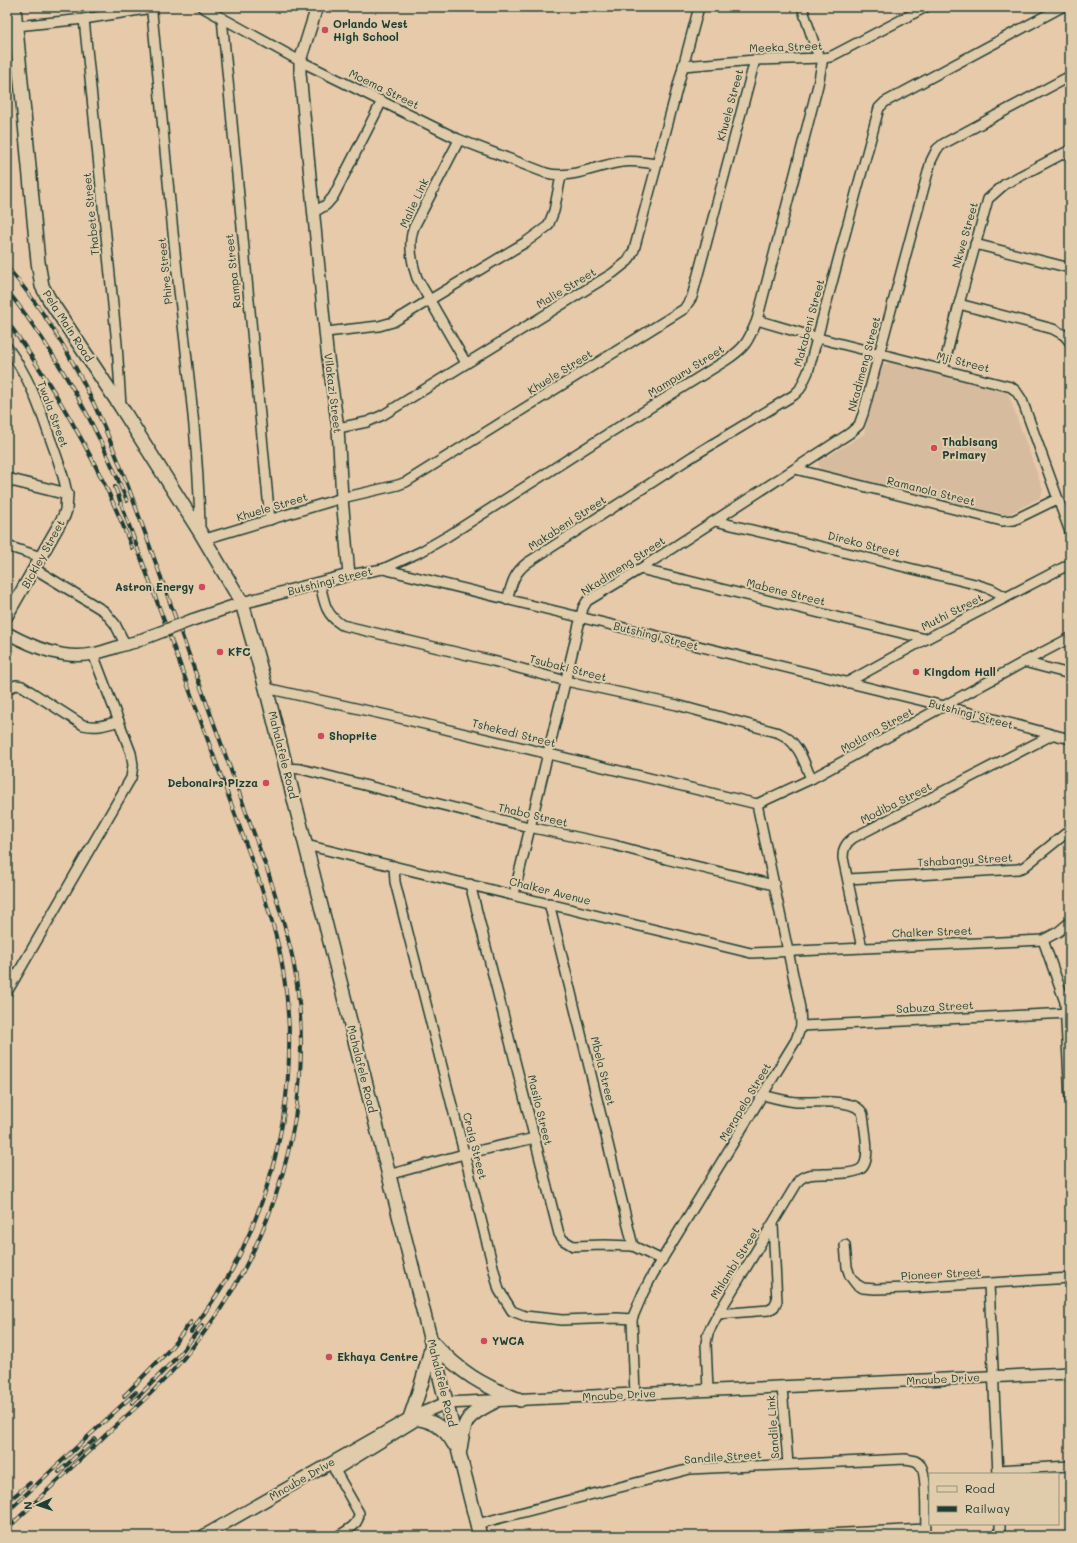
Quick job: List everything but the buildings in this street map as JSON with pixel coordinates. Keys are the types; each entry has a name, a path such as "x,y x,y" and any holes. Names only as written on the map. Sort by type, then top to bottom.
{"main road":[{"name":"Pela Main Road","path":"14,7 12,26 38,262 42,286 49,299 121,407 242,603"},
{"name":"Mahalafele Road","path":"242,603 266,688 306,845 478,1530"},
{"path":"432,1342 450,1361 471,1378 520,1400"},
{"path":"432,1342 416,1418 430,1421 441,1428 450,1437 459,1456"},
{"path":"459,1456 462,1434 467,1422 475,1411 494,1402"}],"street":[{"name":"Moema Street","path":"202,7 300,61 459,140 546,173 561,176 623,162 656,164"},
{"name":"Vilakazi Street","path":"318,7 300,61 300,73 326,332 338,428 342,498 349,574"},
{"name":"Malie Street","path":"338,428 367,422 383,415 613,273 625,264 634,250 699,7"},
{"path":"802,7 821,58"},
{"name":"Meeka Street","path":"683,66 755,60 821,58 837,54 926,7"},
{"name":"Makabeni Street","path":"507,600 515,576 527,563 693,456 794,395 800,389 805,382 818,338 879,108 882,104 1062,7"},
{"path":"12,26 84,19 152,8"},
{"name":"Phire Street","path":"152,8 168,182 195,439 202,536"},
{"name":"Rampa Street","path":"222,18 270,520"},
{"name":"Thabete Street","path":"84,19 121,407"},
{"name":"Mampuru Street","path":"383,569 422,551 448,536 725,361 744,347 750,338 757,320 814,100 821,58"},
{"name":"Khuele Street","path":"202,536 270,520 342,498 406,482 684,309 692,297 755,60"},
{"name":"Nkadimeng Street","path":"514,894 529,827 586,601 640,569 850,433 859,425 880,353 931,161 937,149 943,144 1070,76"},
{"path":"314,212 326,205 334,197 382,101"},
{"name":"Malie Link","path":"459,140 412,232 414,268 417,278 466,363"},
{"name":"Nkwe Street","path":"943,370 974,244 988,199 1004,184 1070,150"},
{"path":"326,332 386,325 393,322 526,242 548,226 554,211 561,176"},
{"path":"974,244 1070,268"},
{"path":"959,304 1053,329 1064,335 1070,342"},
{"name":"Mji Street","path":"757,320 818,338 1005,385 1016,391 1022,400 1070,532"},
{"name":"Twala Street","path":"7,347 21,367 32,388 60,464 67,494"},
{"name":"Ramanola Street","path":"795,469 1002,522 1014,520 1057,499"},
{"path":"7,479 67,494"},
{"name":"Bickley Street","path":"7,628 9,614 64,516 67,494"},
{"name":"Direko Street","path":"715,520 975,584 991,589 1006,598"},
{"path":"7,546 41,556"},
{"name":"Muthi Street","path":"846,683 926,639 1070,564"},
{"path":"35,569 104,611 130,643"},
{"name":"Butshingi Street","path":"7,634 38,648 54,653 81,655 93,654 130,643 242,603 349,574 383,569 944,706 1070,740"},
{"name":"Mabene Street","path":"640,569 926,639"},
{"name":"Tsubaki Street","path":"320,583 327,611 342,625 493,661 566,681 677,705 780,733 790,739 795,746 803,758 811,779"},
{"name":"Motlana Street","path":"757,804 811,779 1070,638"},
{"path":"7,992 131,778 133,765 131,753 93,654"},
{"path":"1024,662 1070,674"},
{"path":"7,689 16,685 22,686 83,725 93,727 103,726 119,721"},
{"name":"Tshekedi Street","path":"266,688 391,716 757,804"},
{"name":"Modiba Street","path":"862,948 843,858 843,852 848,842 853,838 1052,735"},
{"name":"Thabo Street","path":"286,768 301,768 529,827 614,845 666,860 774,885"},
{"name":"Merapelo Street","path":"635,1394 632,1319 642,1293 796,1040 801,1026 800,1008 789,952 757,804"},
{"name":"Tshabangu Street","path":"848,879 1018,869 1024,867 1070,830"},
{"name":"Chalker Avenue","path":"306,845 514,894 751,953 789,952"},
{"name":"Craig Street","path":"394,866 395,882 499,1290 512,1311 524,1316 562,1320 597,1318 632,1319"},
{"name":"Masilo Street","path":"470,884 559,1234 563,1240 573,1246 633,1246 662,1260"},
{"name":"Mbela Street","path":"549,903 633,1246"},
{"name":"Chalker Street","path":"789,952 1043,940 1058,932 1070,922"},
{"path":"1043,940 1068,1014 1070,1100"},
{"name":"Sabuza Street","path":"801,1026 1068,1014"},
{"name":"Mhlambi Street","path":"708,1390 706,1343 708,1333 799,1180 808,1174 858,1171 866,1162 867,1155 863,1115 862,1111 858,1107 843,1103 796,1102 763,1095"},
{"path":"388,1175 464,1154 535,1138"},
{"name":"Mhlambi Street","path":"718,1314 769,1310 774,1307 777,1301 773,1225"},
{"name":"Pioneer Street","path":"845,1245 850,1276 856,1284 863,1288 875,1290 1070,1278"},
{"path":"989,1284 998,1472 1070,1466"},
{"name":"Mncube Drive","path":"203,1536 333,1466 416,1418 446,1403 494,1402 708,1390 1070,1373"},
{"name":"Sandile Link","path":"782,1387 788,1464"},
{"name":"Sandile Street","path":"478,1530 690,1469 905,1459 914,1460 923,1470 925,1480 926,1533"},
{"path":"333,1466 359,1512 359,1518 353,1526 338,1536"},
{"path":"1000,1525 1000,1536"},
{"path":"786,1536 926,1533"}],"shaded area":[{"name":"Thabisang Primary","path":"892,361 1008,393 1043,490 1041,497 1007,515 820,471 818,462 864,434 882,365"}],"railway":[{"path":"7,267 35,303 60,340 81,379 118,459 269,875 293,960 300,1013 300,1067 295,1120 283,1172 266,1222 243,1271 216,1316 175,1369 140,1404 7,1529"},
{"path":"7,290 43,339 74,391 103,445 127,501"},
{"path":"7,321 77,430 120,518 132,548"},
{"path":"115,487 258,877 278,946 288,1008 289,1046 287,1084 275,1159 264,1196 234,1266 191,1332"},
{"path":"124,1396 170,1349 191,1322"},
{"path":"132,1403 178,1356 202,1326"},
{"path":"7,1512 136,1392"},
{"path":"59,1472 95,1439"},
{"path":"7,1502 30,1483"}],"place":[{"name":"Orlando West High School","path":"325,30"},
{"name":"Thabisang Primary","path":"934,448"},
{"name":"Astron Energy","path":"202,587"},
{"name":"KFC","path":"220,652"},
{"name":"Kingdom Hall","path":"916,672"},
{"name":"Shoprite","path":"321,736"},
{"name":"Debonairs Pizza","path":"266,783"},
{"name":"YWCA","path":"484,1341"},
{"name":"Ekhaya Centre","path":"329,1357"}]}
